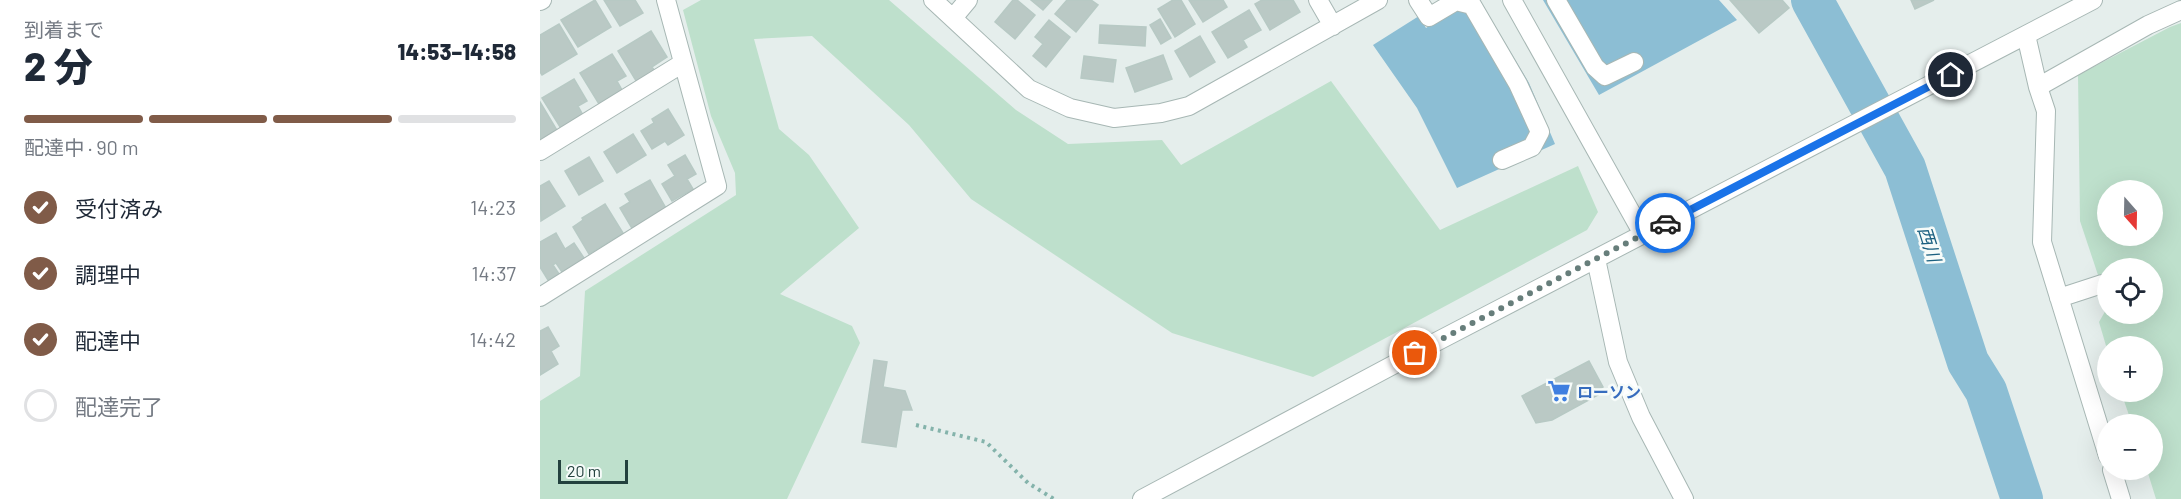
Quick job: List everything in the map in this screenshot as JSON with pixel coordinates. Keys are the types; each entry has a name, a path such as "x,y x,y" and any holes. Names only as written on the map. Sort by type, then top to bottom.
{"street":[{"path":"540,297 717,186 666,0"},
{"path":"933,0 1029,89 1070,108 1114,118 1161,113 1189,106 1378,0"},
{"path":"953,18 968,0"},
{"path":"1318,0 1333,26"},
{"path":"1418,0 1430,17 1456,1 1472,5 1518,84 1540,132 1532,147 1502,160"},
{"path":"1512,0 1643,234"},
{"path":"1556,0 1595,67 1605,76 1634,62"},
{"path":"1142,499 1643,234 2093,0"},
{"path":"2038,87 2148,25 2181,10"},
{"path":"2026,35 2046,111 2042,242 2097,421"},
{"path":"540,151 683,63"},
{"path":"1596,259 1618,362 1641,417 1684,499"},
{"path":"2059,298 2097,286"},
{"path":"2115,480 2121,499"}],"path":[{"path":"916,425 986,442 1028,483 1054,499"}],"green space":[{"path":"701,0 889,0 1016,110 1068,144 1162,140 1181,165 1331,81 1440,230 1578,166 1598,212 1587,230 1313,377 1172,333 971,199 909,125 812,36 754,39 779,129 809,155 859,228 780,294 852,326 860,343 787,499 540,499 540,401 580,376 585,291 736,195 735,173 711,116 683,10"},
{"path":"2181,23 2181,499 2156,499 2150,480 2163,480 2163,414 2129,414 2124,402 2163,402 2163,336 2103,336 2100,324 2163,324 2163,258 2097,258 2097,272 2080,221 2078,75"}],"water":[{"path":"1543,0 1719,0 1737,20 1599,95"},
{"path":"1482,4 1529,83 1555,144 1457,188 1417,108 1373,45 1419,16 1426,28 1455,9 1469,13"}],"building":[{"path":"595,0 611,27 578,47 561,20"},
{"path":"604,0 635,0 643,13 620,26"},
{"path":"1013,0 1017,0 1035,15 1015,39 995,22"},
{"path":"1031,0 1052,0 1043,10"},
{"path":"1067,0 1091,0 1098,5 1076,32 1055,14"},
{"path":"1173,0 1181,0 1195,24 1175,37 1158,9"},
{"path":"1189,0 1223,0 1227,7 1203,22"},
{"path":"1262,0 1293,0 1300,12 1270,30 1255,4"},
{"path":"1730,0 1782,0 1789,8 1759,33"},
{"path":"1911,0 1934,0 1915,9"},
{"path":"1249,10 1261,30 1243,40 1247,47 1228,58 1212,32"},
{"path":"1160,19 1171,38 1161,44 1150,25"},
{"path":"1049,20 1070,37 1046,67 1033,56 1043,44 1035,37"},
{"path":"559,24 577,54 542,75 540,72 540,35"},
{"path":"1100,25 1146,27 1145,46 1099,43"},
{"path":"651,31 667,57 652,67 656,73 638,84 618,51"},
{"path":"1200,36 1215,62 1190,77 1175,51"},
{"path":"612,54 626,76 617,81 622,90 599,104 580,73"},
{"path":"1163,55 1172,79 1135,92 1126,68"},
{"path":"1084,56 1116,60 1113,82 1081,78"},
{"path":"574,79 587,101 578,106 584,117 562,130 542,98"},
{"path":"540,102 558,132 540,142"},
{"path":"668,109 684,135 668,145 665,141 652,149 641,131 654,123 652,119"},
{"path":"633,134 646,155 617,173 604,152"},
{"path":"685,155 696,174 687,179 693,189 672,201 662,184 675,176 668,165"},
{"path":"589,157 603,181 579,195 565,171"},
{"path":"650,180 667,210 633,230 620,208 630,202 625,194"},
{"path":"549,181 565,206 541,221 540,186"},
{"path":"605,204 623,233 589,254 573,227 583,220 582,218"},
{"path":"556,233 565,249 574,243 584,258 562,272 556,263 553,265 559,274 548,280 540,267 540,242"},
{"path":"548,327 559,346 551,351 558,364 540,375 540,331"},
{"path":"874,360 887,362 883,387 905,391 912,410 902,410 896,447 862,442"},
{"path":"1589,361 1603,387 1596,391 1598,395 1552,420 1536,423 1522,396"}],"waterway":[{"name":"西川","path":"1812,0 1905,168 1968,362 1986,391 2022,499"}],"way so far":[{"path":"1415,353 1665,223"}],"place":[{"name":"ローソン","path":"1559,391"}],"route":[{"path":"1665,223 1951,75"}]}
